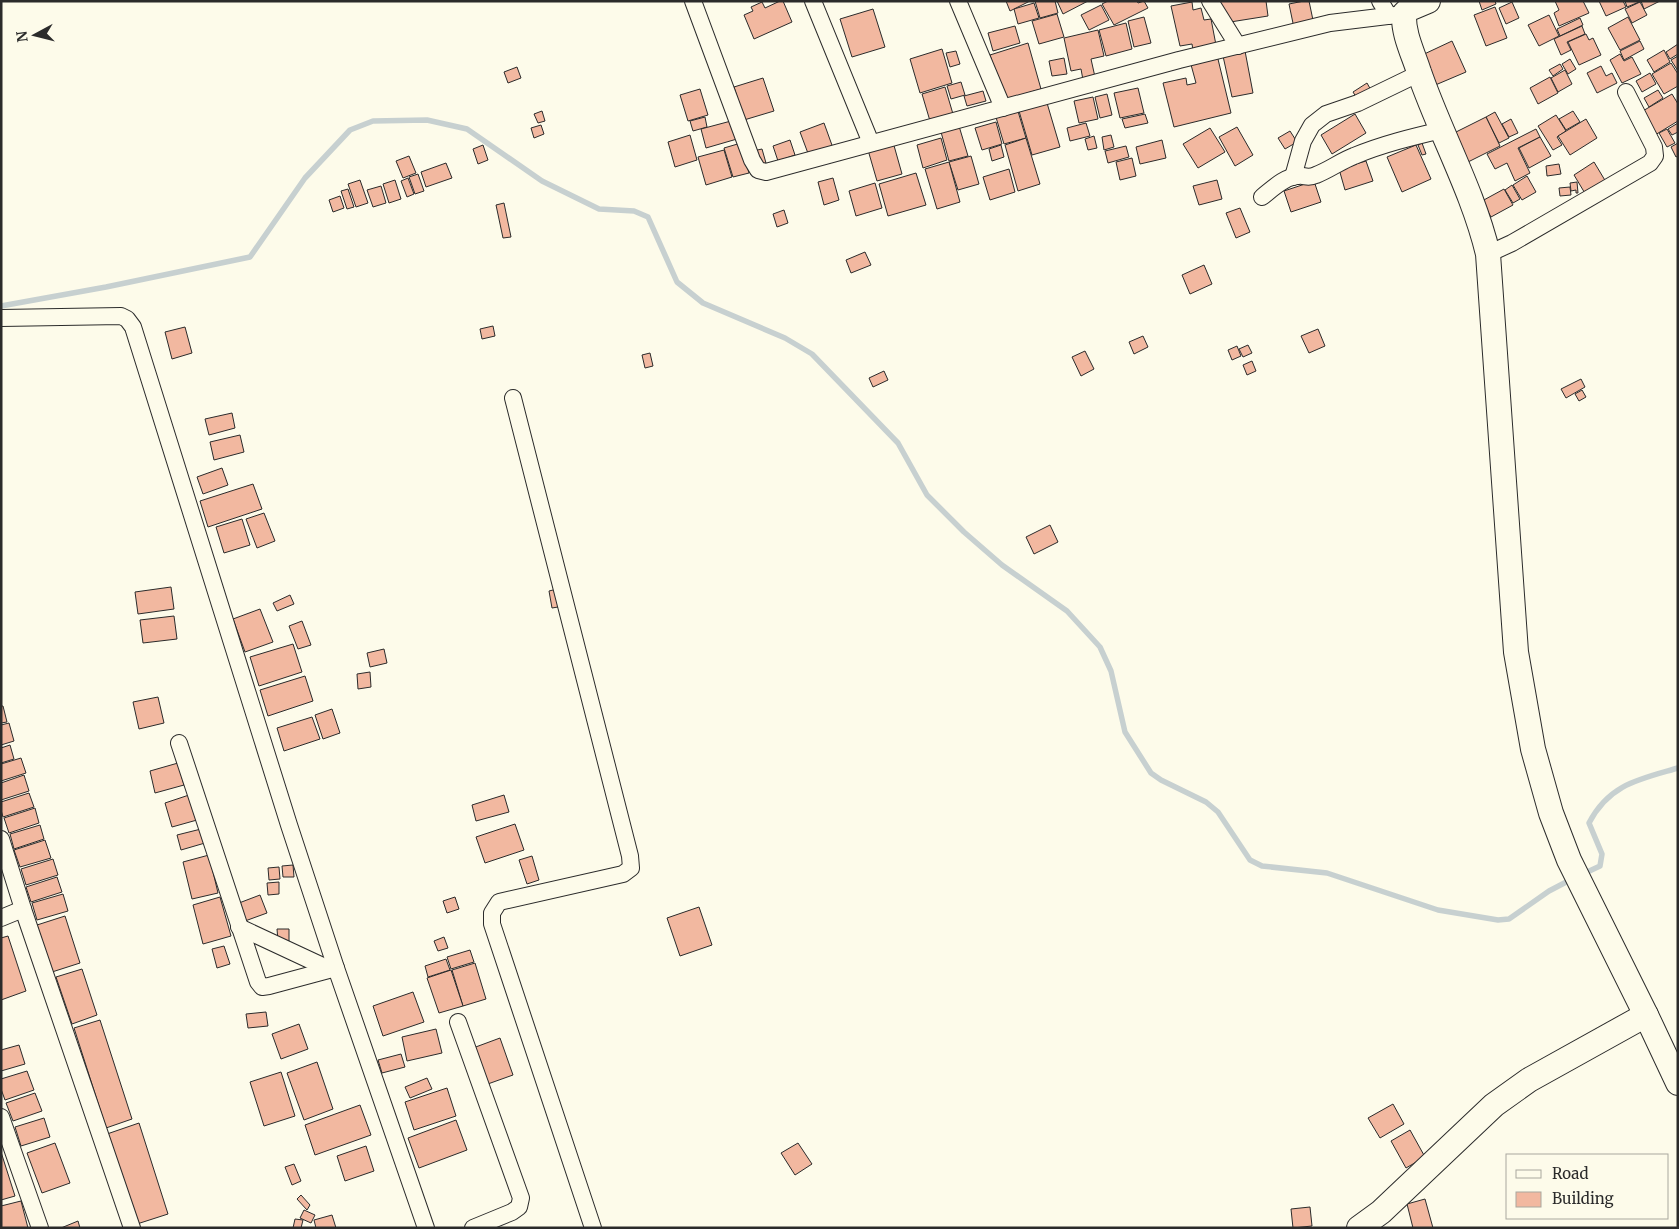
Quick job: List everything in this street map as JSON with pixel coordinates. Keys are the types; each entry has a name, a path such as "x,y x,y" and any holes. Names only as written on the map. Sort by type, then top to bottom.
{"street":[{"path":"693,1 752,160 758,170 766,172 1179,60 1330,23 1396,15 1428,1"},
{"path":"813,1 871,144"},
{"path":"958,1 1003,108"},
{"path":"1210,1 1238,46"},
{"path":"1380,1 1396,15 1403,26 1477,216 1488,254 1516,652 1533,749 1551,813 1569,860 1678,1083"},
{"path":"1293,177 1303,141 1312,125 1326,114 1358,103 1420,73"},
{"path":"1488,254 1512,243 1650,163 1655,156 1654,147 1626,92"},
{"path":"1262,197 1286,179 1299,175 1306,178 1314,176 1351,156 1393,142 1442,130"},
{"path":"1,318 121,316 127,319 133,327 333,969 426,1228"},
{"path":"513,398 630,856 631,868 623,874 499,902 492,913 492,924 593,1228"},
{"path":"179,743 258,982 262,987 269,986 333,969"},
{"path":"1,839 132,1228"},
{"path":"1,918 23,909"},
{"path":"239,927 333,969"},
{"path":"1359,1228 1381,1212 1494,1105 1529,1080 1646,1015"},
{"path":"458,1022 520,1198 519,1207 512,1212 472,1228"},
{"path":"1,1117 40,1228"}],"building":[{"path":"783,1 792,22 754,39 744,15 753,11 751,7 762,2 765,8"},
{"path":"1006,1 1030,1 1010,11"},
{"path":"1035,1 1055,1 1058,13 1040,18"},
{"path":"1057,1 1088,1 1063,14"},
{"path":"1108,1 1137,1 1138,3 1144,1 1148,8 1114,25 1102,4"},
{"path":"1220,1 1266,1 1268,16 1224,23"},
{"path":"1309,1 1314,25 1294,28 1289,4"},
{"path":"1479,1 1495,1 1496,4 1482,10"},
{"path":"1555,1 1583,1 1589,13 1559,26 1554,13 1559,10"},
{"path":"1599,1 1623,1 1626,7 1606,16"},
{"path":"1625,1 1639,1 1639,2 1627,7"},
{"path":"1641,1 1660,1 1644,9"},
{"path":"1192,2 1193,10 1201,8 1204,20 1211,19 1216,45 1193,50 1192,44 1180,46 1171,6"},
{"path":"1512,2 1519,18 1506,24 1499,8"},
{"path":"1640,2 1647,15 1632,23 1625,9"},
{"path":"1034,3 1039,18 1018,24 1014,9"},
{"path":"1101,5 1109,20 1089,30 1081,15"},
{"path":"1495,7 1507,38 1486,46 1474,15"},
{"path":"873,9 885,47 852,57 840,19"},
{"path":"1057,14 1064,37 1039,44 1032,21"},
{"path":"1549,15 1559,36 1539,46 1528,25"},
{"path":"1144,17 1151,43 1134,47 1128,21"},
{"path":"1628,17 1640,40 1620,50 1608,28"},
{"path":"1580,18 1583,25 1560,36 1557,29"},
{"path":"1126,23 1132,49 1106,56 1099,30"},
{"path":"1015,26 1020,43 993,51 988,33"},
{"path":"1582,26 1585,34 1567,42 1571,50 1561,55 1554,39"},
{"path":"1098,30 1104,56 1091,59 1095,77 1083,80 1081,69 1071,71 1064,38"},
{"path":"1586,34 1589,40 1593,38 1601,55 1579,65 1568,42"},
{"path":"1452,41 1466,72 1433,86 1420,56"},
{"path":"1640,41 1644,49 1624,60 1620,51"},
{"path":"1028,43 1041,89 1004,100 990,55"},
{"path":"1678,44 1678,54 1670,59 1666,52"},
{"path":"942,49 952,83 920,93 910,59"},
{"path":"1664,50 1670,62 1654,72 1647,60"},
{"path":"956,51 960,64 950,67 946,53"},
{"path":"1245,51 1253,93 1232,97 1223,56"},
{"path":"1620,54 1624,61 1632,57 1641,74 1622,83 1610,60"},
{"path":"1217,55 1231,113 1174,127 1163,83 1186,78 1187,85 1196,83 1190,61"},
{"path":"1678,56 1678,71 1671,60"},
{"path":"1064,58 1067,74 1052,76 1049,61"},
{"path":"1570,59 1576,69 1568,74 1562,64"},
{"path":"1671,63 1678,74 1678,86 1664,94 1652,74"},
{"path":"1560,64 1563,69 1553,76 1549,70"},
{"path":"1601,66 1606,76 1612,73 1617,83 1597,93 1587,73"},
{"path":"517,67 521,78 508,83 504,72"},
{"path":"1565,70 1572,84 1558,92 1551,78"},
{"path":"1650,73 1656,84 1642,92 1636,81"},
{"path":"1550,77 1558,93 1538,104 1530,88"},
{"path":"763,78 774,111 744,120 734,87"},
{"path":"961,82 965,95 951,99 947,86"},
{"path":"1367,83 1372,92 1358,100 1353,92"},
{"path":"945,87 953,114 930,121 922,94"},
{"path":"1138,88 1144,113 1120,118 1114,93"},
{"path":"700,89 708,115 688,121 680,95"},
{"path":"1658,90 1663,98 1649,107 1644,98"},
{"path":"983,91 986,101 967,106 964,96"},
{"path":"1107,94 1112,115 1100,118 1095,97"},
{"path":"1672,94 1678,104 1678,121 1655,135 1641,112"},
{"path":"1093,97 1098,119 1079,123 1074,101"},
{"path":"1047,103 1060,147 1032,155 1019,111"},
{"path":"1017,108 1026,138 1004,144 995,114"},
{"path":"542,111 545,121 538,123 534,114"},
{"path":"1573,111 1580,122 1566,130 1559,119"},
{"path":"1495,112 1509,138 1499,143 1486,117"},
{"path":"1145,114 1148,123 1125,128 1122,119"},
{"path":"1355,114 1366,133 1332,154 1321,135"},
{"path":"1556,115 1566,131 1557,137 1562,145 1553,150 1538,126"},
{"path":"705,117 707,127 693,131 690,121"},
{"path":"1486,117 1500,146 1462,165 1448,136"},
{"path":"1511,119 1518,133 1509,137 1502,124"},
{"path":"1586,119 1597,138 1570,155 1558,136"},
{"path":"731,121 737,139 706,148 701,129"},
{"path":"996,122 1002,144 982,150 975,128"},
{"path":"824,123 833,148 809,156 800,132"},
{"path":"1086,123 1090,136 1070,141 1067,128"},
{"path":"1678,123 1678,132 1672,135 1668,129"},
{"path":"541,125 544,134 534,138 531,128"},
{"path":"959,126 968,156 949,161 941,132"},
{"path":"1237,127 1253,155 1235,166 1219,137"},
{"path":"1210,128 1225,152 1198,168 1183,144"},
{"path":"1536,129 1540,137 1518,148 1530,173 1515,181 1507,163 1495,169 1487,154"},
{"path":"1667,129 1675,143 1667,147 1659,133"},
{"path":"1290,131 1297,142 1285,149 1278,138"},
{"path":"690,135 697,160 675,167 668,142"},
{"path":"1111,135 1114,147 1104,150 1102,137"},
{"path":"1094,136 1097,148 1088,150 1085,139"},
{"path":"1540,137 1551,156 1529,168 1519,148"},
{"path":"941,138 947,160 923,168 917,145"},
{"path":"1026,138 1040,184 1018,191 1005,145"},
{"path":"790,140 795,155 778,161 773,146"},
{"path":"1162,140 1166,158 1140,164 1136,147"},
{"path":"893,142 902,174 877,181 868,150"},
{"path":"741,143 749,173 733,177 724,148"},
{"path":"1422,143 1426,154 1422,155 1418,145"},
{"path":"1678,143 1678,156 1676,157 1671,147"},
{"path":"483,145 488,160 478,164 473,149"},
{"path":"1001,145 1004,157 992,161 989,149"},
{"path":"1416,145 1431,179 1402,192 1387,157"},
{"path":"1126,146 1129,157 1108,163 1105,151"},
{"path":"762,149 766,163 757,165 753,151"},
{"path":"724,150 732,177 706,185 698,157"},
{"path":"409,156 416,173 403,178 396,161"},
{"path":"971,156 979,184 958,190 949,162"},
{"path":"1132,158 1136,176 1120,180 1116,162"},
{"path":"1366,161 1373,181 1345,190 1339,169"},
{"path":"949,162 960,202 937,209 925,169"},
{"path":"1594,162 1606,182 1586,195 1574,175"},
{"path":"446,163 452,178 426,187 421,172"},
{"path":"1559,164 1561,174 1547,176 1546,166"},
{"path":"1009,169 1015,192 990,200 983,177"},
{"path":"916,173 926,205 888,216 879,184"},
{"path":"418,174 424,191 415,194 409,177"},
{"path":"1527,176 1536,192 1522,200 1513,185"},
{"path":"408,178 414,194 407,197 401,181"},
{"path":"833,178 839,200 824,205 818,182"},
{"path":"360,180 368,203 356,207 348,184"},
{"path":"395,180 401,199 389,203 383,184"},
{"path":"1217,180 1222,199 1199,205 1193,186"},
{"path":"1314,181 1321,202 1291,212 1284,191"},
{"path":"1577,182 1578,193 1576,193 1576,190 1571,191 1570,183"},
{"path":"875,183 882,208 856,216 849,191"},
{"path":"1512,185 1520,199 1513,203 1505,190"},
{"path":"381,186 386,203 373,207 367,190"},
{"path":"1570,187 1571,195 1560,196 1559,188"},
{"path":"348,189 354,207 347,209 341,191"},
{"path":"1504,189 1513,205 1491,217 1482,201"},
{"path":"340,196 344,208 333,212 329,200"},
{"path":"504,203 511,237 503,238 496,205"},
{"path":"1240,208 1250,232 1236,238 1226,213"},
{"path":"784,210 788,223 777,227 773,214"},
{"path":"865,252 871,265 851,273 846,260"},
{"path":"1204,265 1212,284 1190,294 1182,275"},
{"path":"493,326 495,336 482,339 480,329"},
{"path":"185,327 192,353 172,359 165,332"},
{"path":"1318,329 1325,346 1309,353 1301,336"},
{"path":"1143,336 1148,347 1134,354 1129,342"},
{"path":"1248,345 1252,353 1243,357 1239,349"},
{"path":"1237,346 1241,356 1232,360 1228,350"},
{"path":"1085,351 1094,369 1081,376 1072,357"},
{"path":"650,353 653,366 645,368 642,355"},
{"path":"1252,361 1256,371 1247,375 1243,365"},
{"path":"884,371 888,380 873,387 869,378"},
{"path":"1581,379 1585,387 1566,398 1561,389"},
{"path":"1582,390 1586,397 1579,401 1575,394"},
{"path":"232,413 235,428 209,435 205,419"},
{"path":"240,435 244,452 214,460 210,442"},
{"path":"222,468 228,485 203,494 197,477"},
{"path":"253,484 262,509 208,527 200,501"},
{"path":"264,513 275,541 257,548 246,519"},
{"path":"242,519 250,545 224,553 216,527"},
{"path":"1050,525 1058,542 1034,554 1026,537"},
{"path":"171,587 174,609 138,614 135,592"},
{"path":"561,588 564,606 552,608 549,591"},
{"path":"290,595 294,604 277,611 273,603"},
{"path":"260,609 273,642 245,652 233,619"},
{"path":"174,616 177,639 143,643 140,620"},
{"path":"302,621 311,645 298,649 289,626"},
{"path":"293,644 302,672 259,686 250,657"},
{"path":"384,649 387,663 370,667 367,653"},
{"path":"370,672 371,687 358,689 357,674"},
{"path":"305,676 313,701 268,716 260,690"},
{"path":"158,697 164,723 139,729 133,702"},
{"path":"1,706 3,706 7,722 1,723"},
{"path":"332,709 340,733 323,739 315,715"},
{"path":"312,717 320,739 284,751 277,728"},
{"path":"9,723 14,741 1,745 1,725"},
{"path":"10,745 14,759 1,763 1,748"},
{"path":"21,758 26,773 1,781 1,764"},
{"path":"178,763 184,785 155,793 150,771"},
{"path":"24,775 29,791 1,800 1,783"},
{"path":"29,793 34,807 3,817 1,802"},
{"path":"189,795 197,820 172,827 165,803"},
{"path":"504,795 509,812 476,821 472,805"},
{"path":"35,808 39,823 9,833 4,818"},
{"path":"515,824 524,850 485,863 476,837"},
{"path":"40,825 44,839 14,849 10,834"},
{"path":"201,829 205,843 181,850 177,835"},
{"path":"45,840 51,858 20,867 14,850"},
{"path":"209,855 218,893 192,899 183,862"},
{"path":"532,856 539,880 527,884 519,860"},
{"path":"53,859 58,875 26,885 21,869"},
{"path":"293,865 294,877 283,877 282,866"},
{"path":"279,867 280,879 269,880 268,868"},
{"path":"57,877 62,892 31,902 26,887"},
{"path":"279,882 279,894 268,895 267,883"},
{"path":"63,894 68,911 37,920 32,903"},
{"path":"260,895 267,913 245,921 239,903"},
{"path":"220,897 231,936 203,944 193,905"},
{"path":"455,897 459,909 447,913 443,901"},
{"path":"699,907 712,945 680,956 667,918"},
{"path":"65,916 80,963 52,972 37,925"},
{"path":"277,929 289,929 289,941 278,941"},
{"path":"8,936 26,991 1,1000 1,938"},
{"path":"444,937 448,948 438,951 434,941"},
{"path":"224,946 230,964 217,968 212,949"},
{"path":"470,950 474,962 451,969 447,957"},
{"path":"446,959 450,970 428,977 425,966"},
{"path":"475,963 486,999 463,1006 452,970"},
{"path":"82,969 97,1015 72,1024 56,977"},
{"path":"451,970 463,1006 439,1013 427,978"},
{"path":"413,992 424,1022 383,1036 373,1006"},
{"path":"266,1012 268,1026 248,1028 246,1014"},
{"path":"100,1020 132,1119 106,1128 74,1028"},
{"path":"299,1024 308,1049 281,1059 272,1034"},
{"path":"436,1029 442,1053 407,1061 402,1037"},
{"path":"500,1038 513,1075 485,1085 473,1048"},
{"path":"19,1045 25,1064 1,1071 1,1050"},
{"path":"401,1054 405,1067 382,1073 378,1060"},
{"path":"317,1062 333,1109 304,1120 287,1073"},
{"path":"27,1071 34,1090 5,1100 1,1089 1,1079"},
{"path":"281,1072 295,1116 264,1126 250,1082"},
{"path":"427,1078 432,1089 410,1098 405,1087"},
{"path":"447,1088 456,1116 414,1130 405,1102"},
{"path":"35,1093 42,1111 13,1121 6,1103"},
{"path":"1393,1104 1404,1124 1380,1138 1368,1118"},
{"path":"360,1105 371,1135 315,1155 305,1125"},
{"path":"44,1118 50,1137 21,1146 15,1127"},
{"path":"456,1120 467,1150 419,1168 408,1138"},
{"path":"139,1123 168,1214 137,1224 107,1134"},
{"path":"1410,1130 1425,1157 1406,1168 1391,1141"},
{"path":"55,1143 70,1183 42,1193 27,1153"},
{"path":"798,1143 812,1164 795,1175 781,1153"},
{"path":"366,1146 374,1171 345,1181 337,1156"},
{"path":"1,1152 15,1196 1,1200"},
{"path":"294,1164 301,1181 292,1185 285,1167"},
{"path":"301,1195 310,1205 307,1210 297,1199"},
{"path":"1425,1199 1433,1228 1413,1228 1407,1204"},
{"path":"21,1201 28,1228 1,1228 1,1206"},
{"path":"1310,1207 1312,1226 1293,1228 1291,1209"},
{"path":"304,1210 315,1215 311,1223 300,1218"},
{"path":"332,1215 336,1228 316,1228 314,1220"},
{"path":"295,1219 303,1220 301,1228 293,1228"},
{"path":"78,1221 80,1228 61,1228"}],"waterway":[{"path":"1,306 106,287 250,257 305,178 350,130 373,121 427,120 467,129 542,181 599,209 634,211 648,217 677,282 703,303 785,338 812,354 898,443 927,495 964,532 1002,565 1067,611 1100,647 1111,671 1125,732 1151,773 1161,780 1206,802 1218,812 1250,860 1262,866 1327,873 1438,910 1498,920 1509,919 1549,891 1572,879"},
{"path":"1583,874 1600,866 1602,854 1589,823 1597,810 1616,791 1627,785 1678,768"}]}
